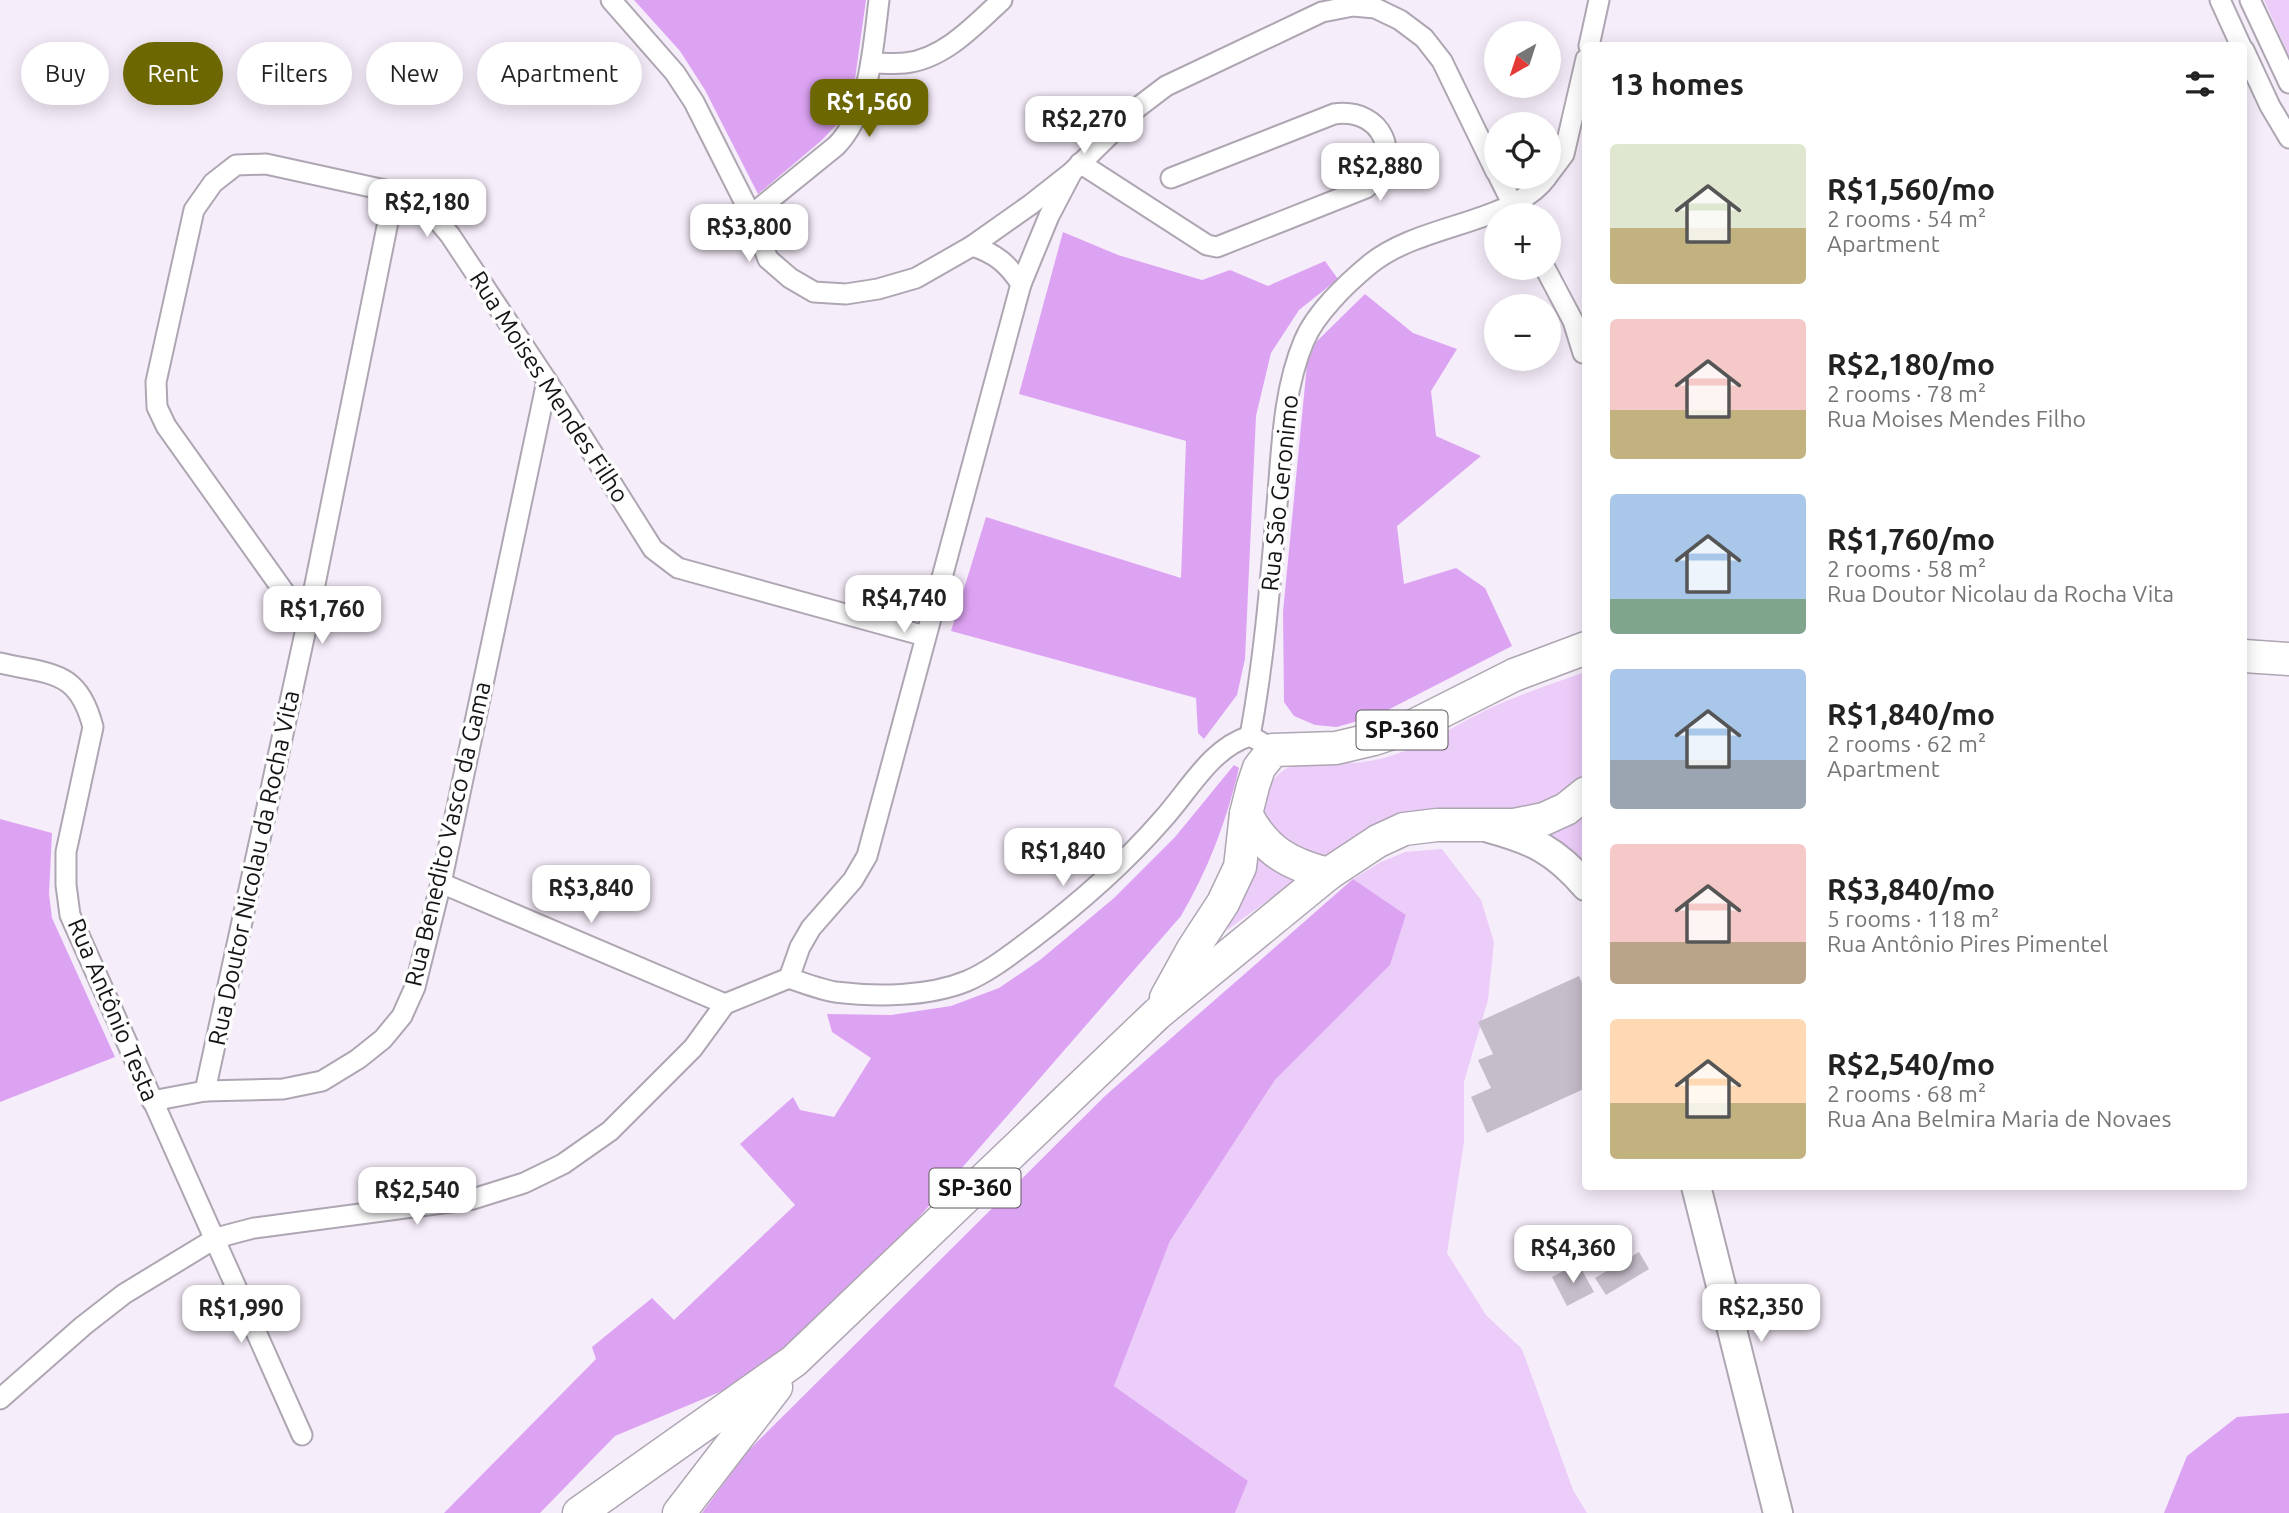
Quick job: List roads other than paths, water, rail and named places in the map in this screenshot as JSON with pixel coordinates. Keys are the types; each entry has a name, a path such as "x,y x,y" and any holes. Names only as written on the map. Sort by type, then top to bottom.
{"main road":[{"name":"SP-360","path":"1157,1014 1193,949 1223,903 1240,867 1246,814 1259,768 1261,743 1336,748 1374,739 1413,726 1514,675 1582,650"},
{"path":"2247,656 2289,659"},
{"name":"SP-360","path":"579,1513 794,1362 1157,1014 1328,874 1378,841 1404,829 1437,825 1514,825 1544,819 1566,809 1582,796"},
{"path":"1246,814 1256,833 1275,851 1297,866 1328,874"},
{"name":"SP-360","path":"679,1513 794,1362"}],"street":[{"path":"611,0 675,73 694,102 751,215 768,258 790,278 814,292 846,294 878,289 916,278 972,246 1030,205 1076,168 1137,108 1166,86 1322,12 1353,6 1374,8 1400,20 1424,38 1442,61 1484,147"},
{"path":"751,215 848,135 855,123 871,63 879,0"},
{"path":"871,63 906,63 935,53 962,37 1002,0"},
{"path":"1590,42 1599,0"},
{"path":"2220,0 2239,42"},
{"path":"2250,0 2289,83"},
{"path":"2247,58 2289,138"},
{"name":"Rua São Geronimo","path":"1561,158 1582,76"},
{"path":"1076,168 1207,246 1217,247 1366,188 1376,180 1383,169 1387,156 1386,143 1381,131 1360,114 1334,114 1171,178"},
{"name":"Rua Moises Mendes Filho","path":"307,624 166,426 157,407 156,382 194,211 213,183 236,165 266,164 394,192 429,210 450,234 653,549 678,568 925,636"},
{"path":"789,978 800,947 811,928 853,880 867,856 1021,285 1049,216 1076,168"},
{"name":"Rua São Geronimo","path":"1522,203 1537,189"},
{"name":"Rua Doutor Nicolau da Rocha Vita","path":"205,1091 307,624 394,192"},
{"name":"Rua São Geronimo","path":"1261,743 1261,677 1283,434 1291,386 1304,341 1321,312 1369,264 1406,242 1484,219"},
{"path":"972,246 989,251 1002,260 1021,285"},
{"path":"1551,280 1573,321 1582,350"},
{"name":"Rua Benedito Vasco da Gama","path":"152,1101 205,1091 283,1089 322,1081 358,1059 383,1039 402,1016 415,987 441,883 547,381"},
{"name":"Rua Antônio Testa","path":"0,663 65,679 76,688 88,706 93,727 66,852 70,915 302,1435"},
{"path":"1,1394 124,1294 216,1238 254,1228 473,1199 524,1183 563,1164 610,1132 693,1048 725,1004 789,978 833,992 875,994 926,992 966,981 999,963 1067,912 1163,819 1219,752 1233,741 1261,743"},
{"path":"1480,825 1539,845 1582,882"},
{"path":"441,883 725,1004"},
{"path":"1697,1190 1778,1513"}]}
